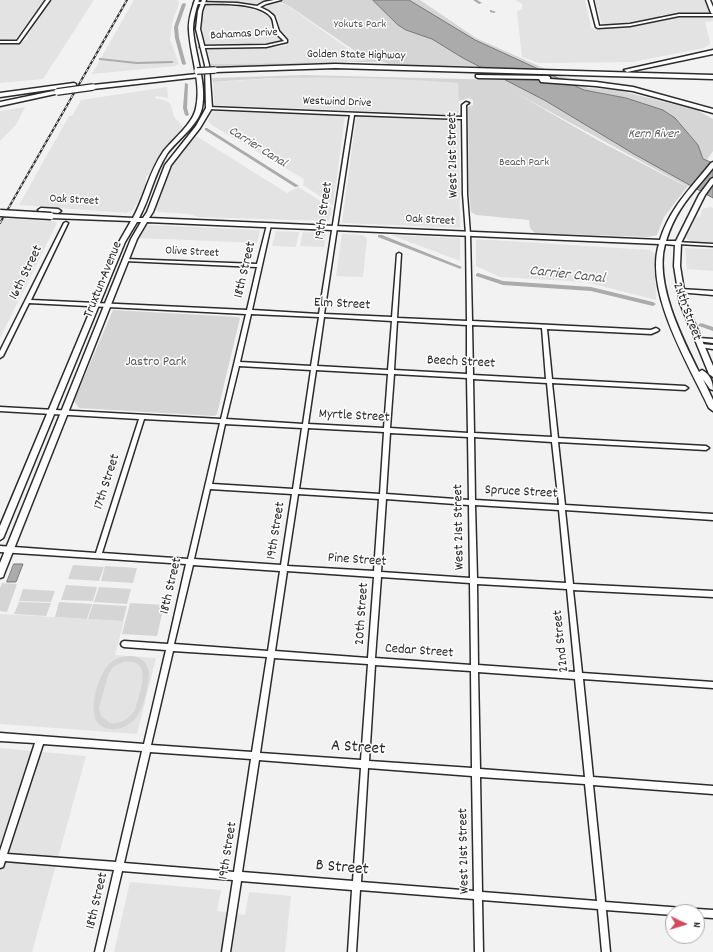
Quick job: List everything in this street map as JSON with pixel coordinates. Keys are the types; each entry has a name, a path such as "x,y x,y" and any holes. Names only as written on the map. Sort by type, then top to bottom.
{"highway":[{"path":"559,72 631,69 713,52"},
{"name":"Golden State Highway","path":"0,95 57,92 94,85 215,72 559,72 713,76"},
{"name":"Golden State Highway","path":"482,73 528,77 713,82"},
{"path":"528,77 633,89 713,111"},
{"name":"Golden State Highway","path":"0,99 74,85 94,85"},
{"path":"0,90 26,93"},
{"path":"0,104 26,93"},
{"path":"695,107 713,116"}],"main road":[{"path":"708,0 713,14"},
{"name":"Truxtun Avenue","path":"0,536 97,305 114,260 162,158 190,126 197,115 200,99 197,59 191,29 196,1"},
{"name":"Truxtun Avenue","path":"0,574 125,260 145,219 168,165 198,127 208,108 210,91 198,23 203,2"},
{"path":"191,29 195,33 198,45 202,47"},
{"path":"168,165 169,157 192,129 190,126"},
{"name":"24th Street","path":"713,164 668,224 662,242 660,272 663,294 674,326 713,408"},
{"path":"678,243 702,195 713,180"},
{"name":"Oak Street","path":"0,208 76,215"},
{"name":"Oak Street","path":"0,213 76,215 678,243"},
{"name":"24th Street","path":"678,243 677,266 680,291 688,315 713,374"},
{"path":"692,363 700,369 705,379 713,387"}],"street":[{"path":"0,42 18,42 48,0"},
{"path":"196,1 258,7 265,3 279,0"},
{"path":"591,0 598,27 630,25 679,15 713,14"},
{"name":"Bahamas Drive","path":"202,47 266,46 286,41 277,32 271,14 258,7"},
{"name":"West 21st Street","path":"467,103 464,105 464,118 468,234 479,952"},
{"name":"Westwind Drive","path":"208,108 464,118"},
{"name":"19th Street","path":"226,952 352,114"},
{"name":"16th Street","path":"0,356 66,223"},
{"name":"18th Street","path":"99,952 269,225"},
{"name":"Oak Street","path":"678,243 713,245"},
{"name":"20th Street","path":"352,952 399,254"},
{"name":"Olive Street","path":"125,260 259,266"},
{"path":"680,291 713,293"},
{"name":"Elm Street","path":"27,301 651,332 656,330"},
{"name":"22nd Street","path":"544,327 606,952"},
{"path":"700,343 713,341"},
{"path":"700,343 713,347"},
{"name":"Beech Street","path":"236,364 685,388"},
{"name":"Myrtle Street","path":"0,409 706,448"},
{"name":"17th Street","path":"98,556 142,417"},
{"name":"Spruce Street","path":"208,486 713,517"},
{"name":"Pine Street","path":"0,550 473,581 713,594"},
{"name":"Cedar Street","path":"124,644 578,677 713,685"},
{"name":"A Street","path":"0,737 713,790"},
{"path":"1,859 40,740"},
{"name":"B Street","path":"1,859 119,866 665,910"}],"shaded area":[{"path":"0,0 44,0 16,39 0,40"},
{"path":"52,0 94,0 43,79 0,83 0,44 13,45 26,40 27,36"},
{"path":"134,0 178,0 179,4 172,23 170,39 179,64 175,66 92,74"},
{"path":"207,0 270,0 288,6 353,52 373,55 366,60 348,62 211,64 207,50 210,49 279,47 290,41 281,32 277,16 270,10 248,3 209,2"},
{"path":"515,0 585,0 591,28 595,29 633,27 685,16 712,17 713,21 705,22 710,42 709,45 704,48 633,62 539,63 522,57 517,11 522,9 522,4"},
{"path":"595,0 705,0 710,13 660,15 661,17 633,24 604,25 602,24"},
{"path":"208,5 243,7 261,11 269,17 272,32 280,40 279,42 263,44 205,44 202,30 202,18 205,7"},
{"path":"299,77 366,77 459,83 459,113 456,115 214,105 213,82"},
{"path":"167,87 168,98 156,96 155,98 167,101 171,105 174,117 183,127 161,153 149,175 146,176 146,186 133,210 127,213 19,205 69,116 72,116 81,100"},
{"path":"25,107 16,125 0,141 0,111"},
{"path":"212,112 345,116 333,205 303,185 304,179 213,126 208,121"},
{"path":"360,116 459,121 460,228 342,223 356,118"},
{"path":"196,136 287,193 298,187 332,208 329,221 199,217 188,214 158,212 155,209 172,166"},
{"path":"710,207 713,208 713,242 691,242 686,238 697,216 700,217 702,209"},
{"path":"0,218 54,221 57,223 0,338"},
{"path":"149,225 260,230 257,243 139,238 145,227"},
{"path":"276,231 299,232 296,247 272,246"},
{"path":"303,232 326,233 324,247 300,246"},
{"path":"342,234 362,235 367,238 363,277 336,276"},
{"path":"391,235 460,238 460,261"},
{"path":"476,239 650,250 655,254 656,300 586,282 500,277 476,266"},
{"path":"685,248 713,249 713,271 687,269"},
{"path":"0,614 124,621 115,655 156,658 137,734 0,724"},
{"path":"0,748 86,756 32,952 0,952"},
{"path":"130,882 221,890 217,911 245,915 249,892 291,896 285,952 114,952"}],"green space":[{"path":"275,0 420,0 476,38 588,88 617,90 697,110 713,119 713,151 688,187 514,92 601,142 687,187 664,217 657,235 648,237 535,233 530,228 529,220 476,215 471,212 469,190 468,107 473,105 473,100 468,98 459,101 458,83 397,79 336,78 274,78 213,82 212,78 304,75 503,80 476,66 390,65 383,62 348,62 365,60 375,55 355,51 289,6"},
{"path":"348,62 211,67 211,64"},
{"name":"Jastro Park","path":"113,310 240,318 217,414 215,416 79,408 74,401"},
{"path":"73,565 104,567 99,581 68,579"},
{"path":"105,566 137,568 133,583 101,581"},
{"path":"2,583 17,584 7,612 0,611 0,588"},
{"path":"66,585 97,587 93,601 61,600"},
{"path":"99,587 131,589 127,604 94,602"},
{"path":"23,589 55,591 51,602 19,601"},
{"path":"19,602 51,603 46,616 14,614"},
{"path":"59,602 92,604 87,619 55,617"},
{"path":"130,603 164,605 157,636 122,634"},
{"path":"93,604 127,606 123,621 88,619"},
{"path":"133,656 144,662 148,670 149,676 142,708 136,718 126,726 108,729 98,723 95,717 94,701 98,683 110,663 118,658","holes":["123,662 133,662 139,665 142,671 141,686 135,710 124,720 118,723 110,723 101,716 99,708 108,675 113,667"]}],"water":[{"name":"Kern River","path":"373,0 409,0 475,40 584,90 626,98 663,110 675,118 698,145 703,159 713,163 713,198 634,154 546,101 463,58 432,39 406,30 398,25"},
{"path":"14,564 23,564 16,582 7,582"}],"waterway":[{"path":"475,0 480,3"},
{"name":"Carrier Canal","path":"184,4 176,27 177,38 184,64"},
{"path":"100,59 137,63 172,62"},
{"name":"Carrier Canal","path":"186,84 185,108 187,115"},
{"name":"Carrier Canal","path":"206,129 297,186"},
{"path":"380,236 460,267"},
{"name":"Carrier Canal","path":"478,275 503,283 591,289 653,304"},
{"name":"Carrier Canal","path":"701,325 713,329"}],"railway":[{"path":"0,223 127,0"}],"park label":[{"name":"Yokuts Park","path":"360,25"},
{"name":"Beach Park","path":"524,163"}]}
